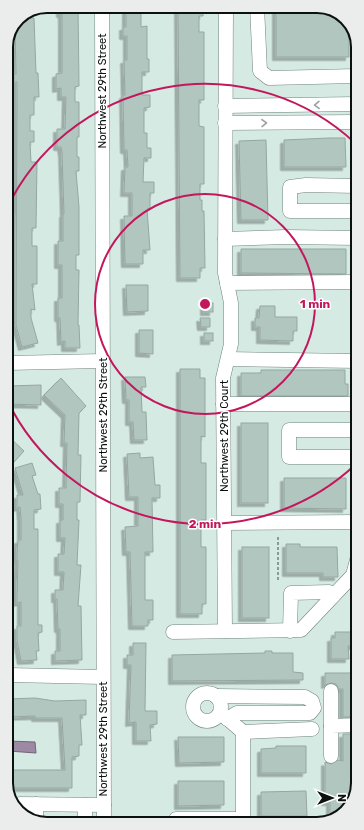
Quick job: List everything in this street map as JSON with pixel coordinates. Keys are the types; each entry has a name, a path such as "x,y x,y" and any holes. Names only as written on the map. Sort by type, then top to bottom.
{"street":[{"name":"Northwest 29th Street","path":"102,13 104,817"},
{"name":"Northwest 29th Court","path":"225,631 223,378 231,344 231,303 225,273 226,13"},
{"path":"257,13 260,71 269,78 351,76"},
{"path":"225,106 351,104"},
{"path":"225,123 351,122"},
{"path":"351,186 306,185 290,187 290,211 351,212"},
{"path":"225,240 286,237 351,238"},
{"path":"227,283 351,282"},
{"path":"228,359 351,361"},
{"path":"13,363 102,361"},
{"path":"223,404 351,404"},
{"path":"351,430 290,430 289,457 351,457"},
{"path":"224,523 351,522"},
{"path":"173,632 301,630 351,577"},
{"path":"290,631 291,592 329,592 333,596"},
{"path":"13,675 103,677"},
{"path":"331,691 331,756"},
{"path":"207,692 217,696 305,697 312,701 314,708 310,714 237,713 217,717 207,721 197,717 192,707 194,702 201,694 207,692"},
{"path":"217,696 224,716 243,732 312,729"},
{"path":"331,726 351,725"},
{"path":"243,732 243,817"},
{"path":"21,804 104,805"},
{"path":"36,804 36,815"},
{"path":"85,805 85,817"}],"path":[{"path":"278,536 278,581"}],"shaded area":[{"path":"13,741 35,742 36,753 13,751"}],"building":[{"path":"78,13 79,86 75,87 75,102 79,102 79,137 77,137 77,157 79,157 79,171 76,171 79,207 79,255 76,255 76,270 79,270 78,325 80,348 65,348 65,341 61,342 60,318 58,318 58,298 62,298 62,265 58,265 58,241 63,241 64,214 62,152 61,147 57,147 57,129 65,129 66,97 61,97 61,88 56,89 56,74 62,73 62,14 60,14"},
{"path":"126,13 141,13 141,27 147,26 147,59 149,59 149,72 142,72 142,95 150,95 150,107 144,108 144,133 147,133 147,148 151,148 151,158 144,158 143,182 154,182 154,193 150,193 150,208 147,209 150,250 143,250 143,264 125,264 124,216 132,216 132,193 124,193 125,167 128,167 127,150 124,150 123,95 125,95 124,60 127,60 127,36 123,36 123,27 126,27"},
{"path":"178,13 203,13 203,16 199,16 199,32 204,32 204,100 199,100 199,126 204,127 204,184 200,184 200,200 202,200 202,211 204,211 205,268 200,268 200,278 180,278"},
{"path":"276,13 319,13 328,15 338,20 343,25 349,36 349,57 276,57"},
{"path":"29,18 34,18 36,73 38,73 39,97 34,97 34,115 30,115 30,131 34,131 34,142 30,142 31,162 37,162 36,228 32,228 32,246 37,246 37,284 32,284 35,310 31,309 31,318 38,343 22,347 16,325 17,82 14,82 14,74 16,74 15,36 19,28"},
{"path":"345,138 346,167 284,167 284,140"},
{"path":"266,140 268,220 241,220 239,141"},
{"path":"241,249 346,249 346,274 241,273"},
{"path":"126,285 148,285 148,311 127,312"},
{"path":"204,303 213,303 213,312 204,312"},
{"path":"260,306 275,306 275,317 297,317 297,331 293,331 293,341 260,340 260,327 255,327 255,318 259,318"},
{"path":"200,318 210,318 210,327 201,327"},
{"path":"139,330 153,330 153,354 139,353"},
{"path":"204,333 213,333 213,341 204,341"},
{"path":"180,369 200,369 200,378 205,378 205,437 201,436 201,463 206,463 206,520 201,520 201,547 206,547 206,604 202,604 202,614 180,614"},
{"path":"261,370 345,370 345,384 348,384 348,396 241,396 241,373 261,373"},
{"path":"125,377 145,377 146,387 141,387 142,412 146,412 147,440 134,440 133,422 129,422 129,400 126,400"},
{"path":"61,378 86,406 79,413 78,455 81,455 80,502 77,502 77,520 79,520 77,565 81,565 78,606 81,606 82,660 55,661 55,651 60,651 60,629 58,629 57,599 55,599 55,590 63,590 64,572 58,572 58,554 64,554 65,538 60,538 60,520 63,520 63,504 59,504 59,488 66,488 67,443 64,443 65,415 44,395"},
{"path":"41,385 41,405 13,404 13,386"},
{"path":"241,423 268,423 268,503 241,503"},
{"path":"13,441 24,451 14,462 13,461"},
{"path":"140,453 140,458 153,457 155,485 160,485 160,498 152,498 153,552 145,552 145,600 153,600 153,620 148,620 148,626 132,626 130,552 126,552 125,527 138,526 138,497 129,497 127,454"},
{"path":"32,463 36,475 32,476 38,494 40,494 41,509 34,510 34,529 38,529 38,625 42,625 42,632 38,633 39,651 36,651 37,660 21,661 17,640 17,626 21,626 21,602 17,603 17,553 18,540 21,540 21,518 20,507 17,508 17,495 23,495 15,468"},
{"path":"284,478 346,478 346,509 284,508"},
{"path":"286,544 300,544 300,547 337,547 338,577 323,577 323,573 286,573"},
{"path":"242,547 269,547 269,618 242,618"},
{"path":"335,632 351,632 351,646 348,646 349,659 331,659 331,638 335,638"},
{"path":"133,643 146,643 145,711 157,711 157,724 150,725 151,741 136,741 136,722 129,723 131,665 127,665 127,655 133,655"},
{"path":"265,651 272,651 272,653 293,653 293,672 303,673 303,680 172,681 172,655 265,653"},
{"path":"325,673 351,673 351,717 343,717 343,689 339,689 336,684 331,683 325,685"},
{"path":"35,698 55,701 86,700 86,715 80,715 82,745 79,745 79,756 72,757 72,788 13,788 13,770 65,770 62,718 35,718 35,716 13,717 13,699"},
{"path":"343,734 351,734 350,792 348,798 341,807 330,814 330,802 325,802 325,762 331,764 338,760 343,761"},
{"path":"178,737 224,737 224,762 179,763"},
{"path":"276,746 306,746 306,773 261,773 261,749 276,748"},
{"path":"178,781 224,781 224,805 178,806"},
{"path":"306,791 307,816 261,816 261,792"}]}
